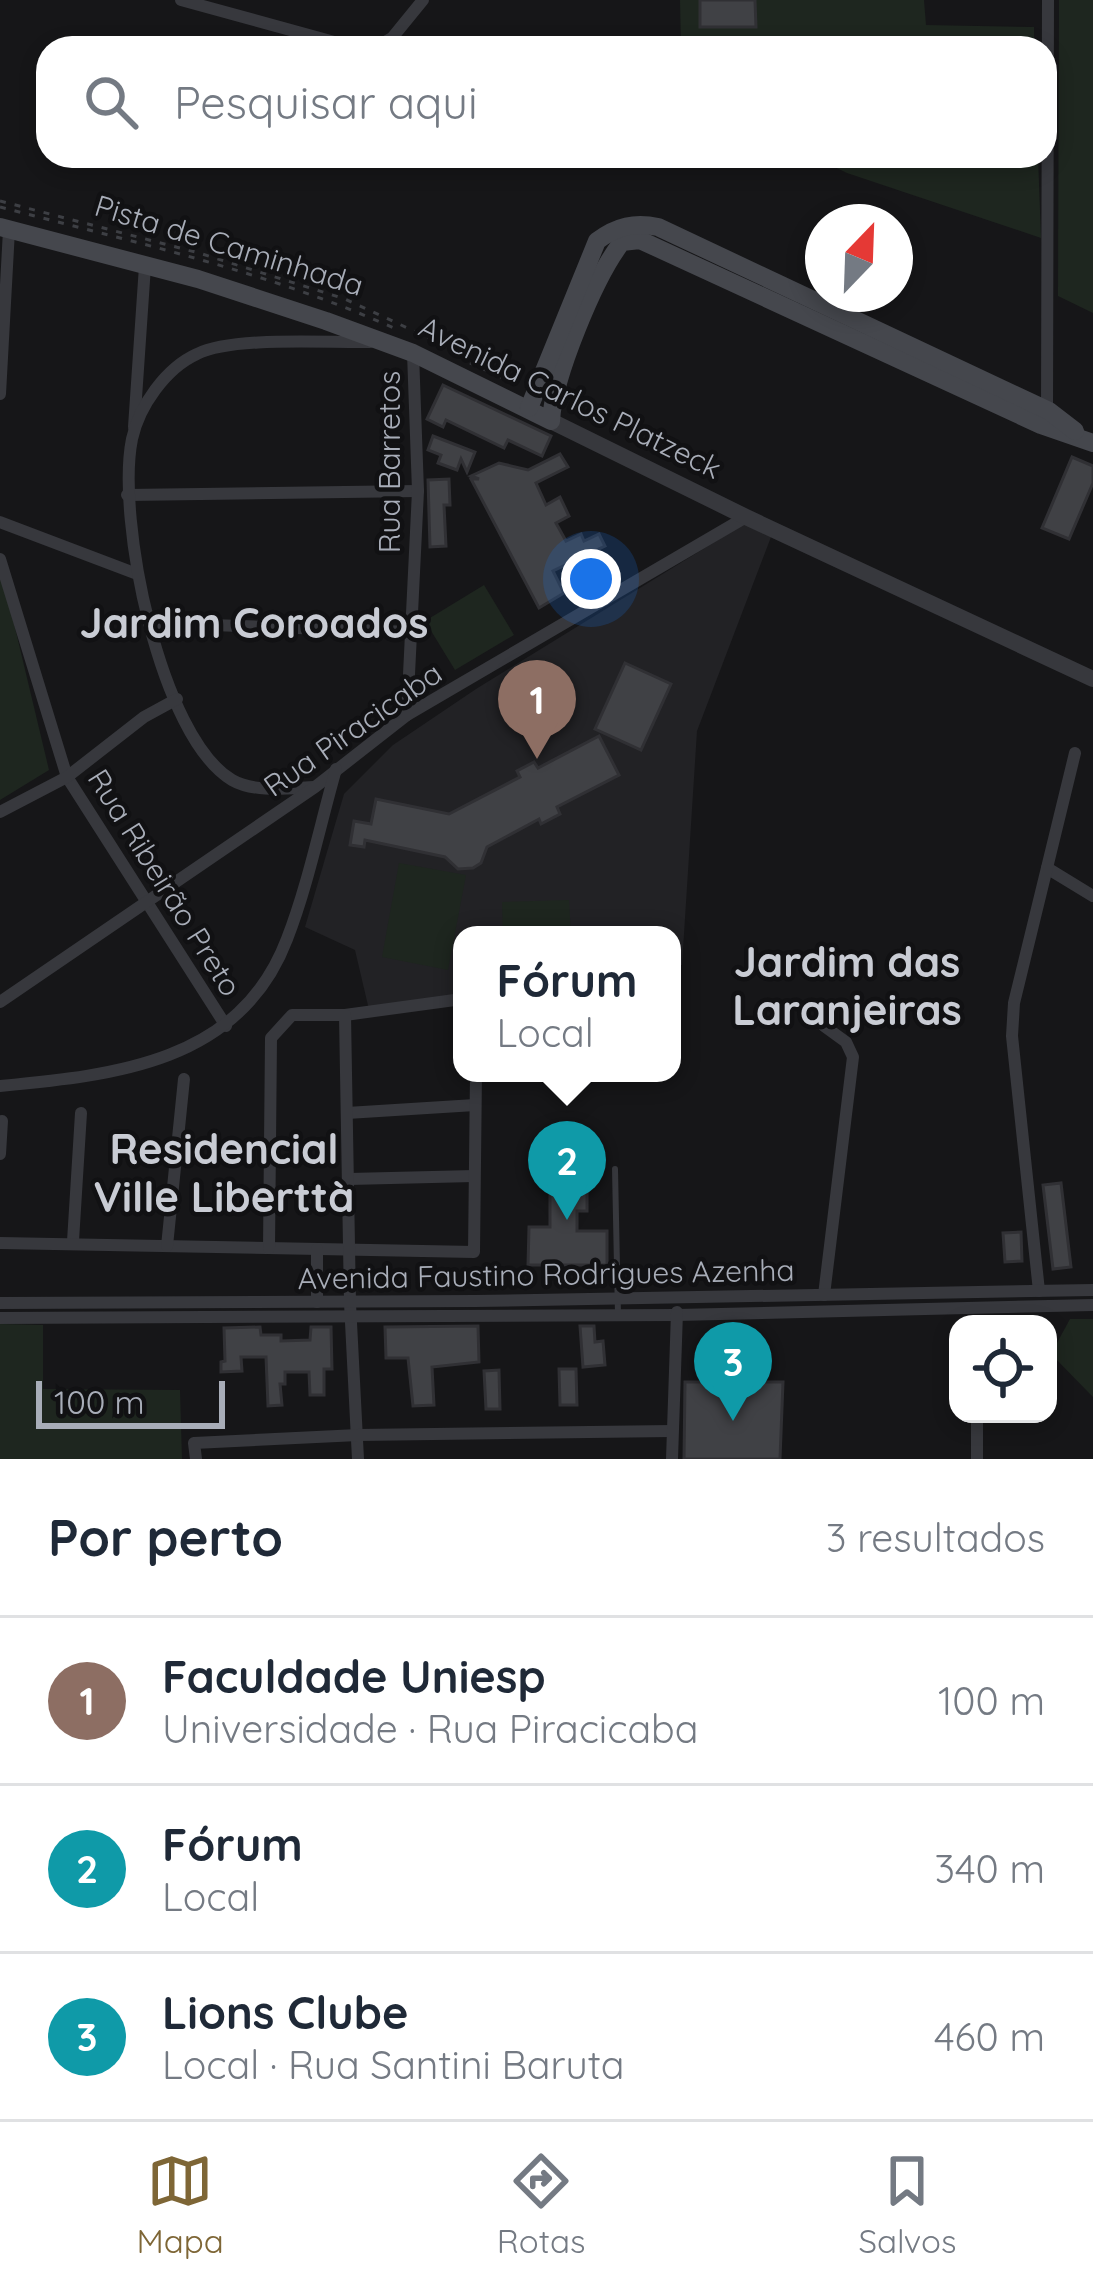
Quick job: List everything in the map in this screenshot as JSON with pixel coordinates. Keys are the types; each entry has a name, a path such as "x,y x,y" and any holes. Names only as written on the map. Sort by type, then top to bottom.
{"main road":[{"path":"529,408 597,241 617,228 640,224 658,227 1091,442"},
{"name":"Avenida Carlos Platzeck","path":"4,228 198,278 382,341 550,421"},
{"path":"550,421 552,395 607,264 622,242 633,239 1045,418"}],"street":[{"path":"181,0 312,36"},
{"path":"394,36 423,0"},
{"path":"1048,0 1048,36"},
{"path":"1045,418 1047,168"},
{"path":"0,394 4,228"},
{"path":"145,266 128,495 137,574 151,623 190,735 234,782 273,789 315,787"},
{"path":"134,433 170,371 199,352 230,346 382,341"},
{"name":"Rua Barretos","path":"407,715 418,491 413,352"},
{"name":"Avenida Carlos Platzeck","path":"550,421 1093,679"},
{"path":"128,495 418,491"},
{"name":"Rua Piracicaba","path":"0,1001 315,787 407,715 746,517"},
{"path":"0,522 137,574"},
{"name":"Rua Ribeirão Preto","path":"0,559 67,777 226,1026"},
{"path":"151,623 412,632"},
{"path":"0,812 67,777 144,717 177,699"},
{"path":"1039,1291 1012,1036 1014,1003 1075,753"},
{"path":"0,1086 149,1064 226,1026 257,995 288,939 337,766"},
{"path":"1047,868 1093,896"},
{"path":"269,1248 271,1038 292,1015 345,1015 453,1000"},
{"path":"345,1015 350,1309 358,1459"},
{"path":"824,1026 846,1042 854,1057 824,1294"},
{"path":"167,1246 184,1078"},
{"path":"0,1243 474,1252 476,1082"},
{"path":"347,1113 475,1105"},
{"path":"73,1241 81,1112"},
{"path":"0,1154 2,1121"},
{"path":"349,1179 474,1176"},
{"path":"317,1249 317,1302"},
{"name":"Avenida Faustino Rodrigues Azenha","path":"0,1303 32,1310 677,1315 978,1301 1039,1291 1093,1290"},
{"name":"Avenida Faustino Rodrigues Azenha","path":"182,1309 317,1302 350,1309 516,1300 824,1294 1093,1305"},
{"path":"672,1459 678,1299"},
{"path":"515,1315 516,1300"},
{"path":"978,1301 978,1315"},
{"name":"Avenida Faustino Rodrigues Azenha","path":"0,1318 32,1310"},
{"path":"976,1459 977,1423"},
{"path":"196,1459 194,1443 358,1435 672,1431"}],"lane":[{"path":"615,1168 618,1315"}],"path":[{"name":"Pista de Caminhada","path":"0,201 199,253 346,299 536,387"}],"shaded area":[{"path":"680,0 924,0 926,25 1034,27 1034,36 681,36"},
{"path":"1059,0 1093,0 1093,313 1058,296"},
{"path":"837,168 1038,168 1041,238"},
{"path":"747,522 771,537 697,731 682,965 681,926 453,926 453,1000 370,1014 355,950 305,927 344,794 393,745"},
{"path":"0,565 49,770 0,800"},
{"path":"484,585 514,635 455,670 425,621"},
{"path":"399,863 466,875 448,970 382,957"},
{"path":"569,900 570,926 503,926 502,902"},
{"path":"1070,1319 1093,1319 1093,1397 1057,1360 1057,1343"},
{"path":"0,1324 43,1325 43,1389 180,1390 182,1459 0,1459"}],"building":[{"path":"700,0 755,0 756,27 700,27"},
{"path":"443,385 551,436 542,456 508,440 504,448 446,420 443,427 427,419"},
{"path":"433,436 475,452 467,472 461,459 457,470 438,463 441,455 428,450"},
{"path":"560,454 568,467 536,483 546,505 560,497 569,516 556,523 566,541 581,534 584,541 599,534 605,546 553,571 564,593 539,608 471,479 479,479 471,476 499,463 528,470"},
{"path":"1072,457 1093,466 1093,483 1069,539 1042,528"},
{"path":"449,479 450,505 444,505 446,546 430,547 428,480"},
{"path":"625,663 671,684 641,750 595,729"},
{"path":"599,736 619,775 557,807 560,814 541,824 539,819 487,847 481,863 473,868 458,869 445,857 365,840 364,847 350,845 354,821 371,824 376,799 449,814 520,777 517,771 534,762 538,768"},
{"path":"550,1179 587,1179 587,1211 577,1211 577,1231 607,1231 607,1265 528,1265 529,1227 550,1227"},
{"path":"1061,1183 1071,1267 1053,1269 1043,1185"},
{"path":"1021,1232 1022,1261 1005,1262 1003,1233"},
{"path":"478,1326 479,1362 432,1367 434,1405 413,1406 408,1358 386,1358 385,1327"},
{"path":"580,1326 594,1326 595,1342 603,1341 605,1365 583,1367"},
{"path":"260,1327 261,1335 281,1335 281,1341 310,1340 311,1327 331,1327 332,1369 324,1369 324,1395 310,1395 309,1372 285,1372 285,1384 280,1384 282,1405 268,1406 266,1357 241,1357 242,1371 221,1372 224,1328"},
{"path":"559,1369 576,1369 577,1405 560,1405"},
{"path":"499,1370 500,1409 486,1409 484,1371"},
{"path":"685,1382 783,1382 780,1459 684,1459"}],"place":[{"name":"Faculdade Uniesp","path":"537,759"},
{"name":"Fórum","path":"567,1220"},
{"name":"Lions Clube","path":"733,1421"}],"district":[{"name":"Jardim Coroados","path":"254,623"},
{"name":"Jardim das Laranjeiras","path":"847,986"},
{"name":"Residencial Ville Liberttà","path":"224,1173"}]}
